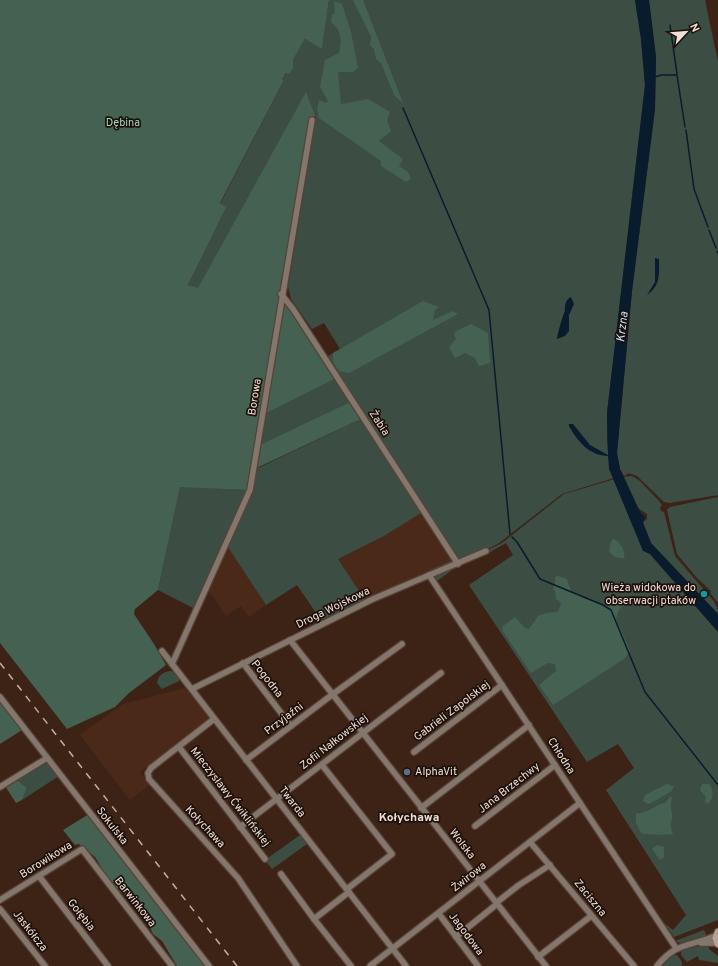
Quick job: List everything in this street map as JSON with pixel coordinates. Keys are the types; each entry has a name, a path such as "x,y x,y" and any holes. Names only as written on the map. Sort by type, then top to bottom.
{"street":[{"name":"Borowa","path":"172,664 250,490 312,120"},
{"name":"Żabia","path":"282,294 458,564"},
{"name":"Droga Wojskowa","path":"192,689 373,599 486,551"},
{"name":"Chłodna","path":"429,575 676,948"},
{"name":"Wolska","path":"290,640 546,966"},
{"name":"Przyjaźni","path":"246,760 402,644"},
{"name":"Twarda","path":"162,651 406,966"},
{"name":"Pogodna","path":"242,664 291,726"},
{"name":"Zofii Nałkowskiej","path":"240,827 441,673"},
{"name":"Gabrieli Zapolskiej","path":"414,752 502,686"},
{"name":"Sokulska","path":"0,697 209,966"},
{"name":"Kołychawa","path":"214,719 150,769 149,778 238,878 297,966"},
{"path":"421,808 529,725"},
{"name":"Mieczysławy Ćwiklińskiej","path":"179,747 265,859"},
{"path":"0,787 47,758"},
{"path":"314,919 392,854 322,765"},
{"name":"Jana Brzechwy","path":"475,826 555,765"},
{"name":"Żwirowa","path":"370,966 439,914 580,803"},
{"name":"Zaciszna","path":"530,842 634,966"},
{"name":"Borowikowa","path":"0,900 82,849"},
{"name":"Barwinkowa","path":"82,849 172,966"},
{"path":"456,937 519,885 550,865"},
{"path":"281,874 351,966"},
{"name":"Gołębia","path":"39,876 108,966"},
{"name":"Jaskółcza","path":"0,909 45,966"},
{"name":"Jagodowa","path":"439,914 478,966"},
{"path":"538,957 591,916"},
{"path":"657,966 667,954 676,948 717,934 718,944 694,943"}],"shaded area":[{"path":"421,512 453,560 365,600 338,559 384,536"},
{"path":"228,546 266,605 249,617 241,606 226,616 208,590"},
{"path":"185,688 209,717 208,720 140,772 149,785 130,800 80,735 123,704"}],"green space":[{"name":"Dębina","path":"0,0 329,0 322,49 305,39 293,60 293,69 289,74 286,73 282,79 284,80 220,203 226,207 188,285 198,288 306,92 315,115 283,299 335,379 265,414 260,445 350,402 361,419 250,471 247,490 180,487 158,590 135,609 134,614 166,665 129,693 115,707 67,729 0,643"},
{"path":"329,0 635,0 641,39 645,85 607,413 608,454 614,478 562,494 499,543 432,572 430,570 453,560 421,513 384,536 338,559 365,600 321,620 297,585 266,605 228,547 199,611 158,590 180,486 247,490 250,472 361,419 350,402 260,446 265,414 335,379 323,359 340,349 324,323 312,329 291,299 288,287 316,118 306,93 198,289 188,285 225,207 220,204 284,80 282,79 286,73 293,69 293,60 305,39 322,48"},
{"path":"353,0 363,0 403,103 394,95 381,63 376,59 374,49 370,45 371,37"},
{"path":"649,0 705,0 718,62 718,495 670,503 664,502 637,476 629,473 624,476 620,469 617,453 632,291 655,109 656,57"},
{"path":"334,1 342,4 351,32 358,68 353,72 338,72 341,104 368,99 390,112 387,120 391,131 379,141 403,159 399,166 408,172 411,179 406,182 381,166 381,161 319,118 317,109 319,100 326,103 328,101 320,87 325,60 339,53 341,44 339,32 335,25 331,22 332,15 335,13"},
{"path":"423,301 439,307 435,310 433,320 453,311 458,314 349,373 339,371 333,362 333,353"},
{"path":"471,324 488,333 490,363 479,366 475,358 465,353 455,358 449,347 456,339 454,334 456,331"},
{"path":"632,476 640,481 660,502 662,506 660,507 661,511 664,512 675,556 705,591 704,593 714,601 718,614 651,543 643,522 647,519 647,514 638,508 624,477"},
{"path":"615,479 643,550 650,554 718,632 718,920 674,937 664,923 673,930 686,915 606,790 634,768 618,744 587,762 469,585 513,555 506,543 483,556 455,568 437,581 434,576 502,543 564,494"},
{"path":"718,497 718,603 710,593 711,591 697,578 677,554 667,510 670,507"},
{"path":"614,539 622,547 624,558 615,557 609,551 611,541"},
{"path":"558,576 567,579 571,591 584,598 604,606 623,604 616,619 630,651 624,659 553,705 539,685 556,671 555,664 548,663 531,673 502,630 503,626 515,617 525,628 529,629 538,616 546,613 558,612 561,603 556,599 555,591 553,589 555,585 555,577"},
{"path":"170,671 175,672 179,678 179,681 162,689 157,683 158,678 163,673"},
{"path":"0,702 22,730 0,744"},
{"path":"45,763 48,763 59,776 22,800 27,788 16,779"},
{"path":"16,779 27,788 22,800 16,803 5,786"},
{"path":"667,784 674,786 672,791 651,803 648,804 643,801 645,795"},
{"path":"702,784 709,784 712,789 713,794 708,804 705,802 706,797 700,790"},
{"path":"671,796 671,825 673,834 662,835 641,833 636,823 636,813 647,811 665,803"},
{"path":"89,814 197,952 205,966 177,966 162,941 153,934 146,919 136,910 134,899 118,891 107,877 95,857 79,844 75,845 63,830"},
{"path":"300,835 307,844 272,869 265,860"},
{"path":"657,845 664,847 664,857 660,860 652,849"},
{"path":"704,930 707,937 680,943 675,941"},
{"path":"708,944 709,949 718,956 718,963 699,960 698,956 687,962 681,955 681,950"},
{"path":"673,953 680,958 682,966 659,966"}],"water":[{"name":"Krzna","path":"635,0 649,0 656,57 655,109 632,291 617,453 620,469 640,512 645,517 643,523 651,543 718,614 718,632 650,554 643,551 609,469 608,456 595,453 585,447 569,426 569,424 573,424 590,445 608,455 607,413 645,85 641,39"},
{"path":"655,258 659,259 658,279 655,287 647,295 655,282"},
{"path":"571,297 574,304 569,315 569,331 565,336 557,339 566,303"}],"waterway":[{"path":"670,25 677,74"},
{"path":"654,77 662,75"},
{"path":"663,75 677,75 685,127"},
{"path":"403,108 489,310 510,534"},
{"path":"686,130 694,189 708,227"},
{"path":"709,230 716,248"},
{"path":"512,537 517,542 540,579 603,605 611,610 645,692 718,785"}],"railway":[{"path":"0,663 237,966"}],"place":[{"name":"Wieża widokowa do obserwacji ptaków","path":"704,594"},
{"name":"AlphaVit","path":"407,772"}],"district":[{"name":"Kołychawa","path":"409,818"}]}
